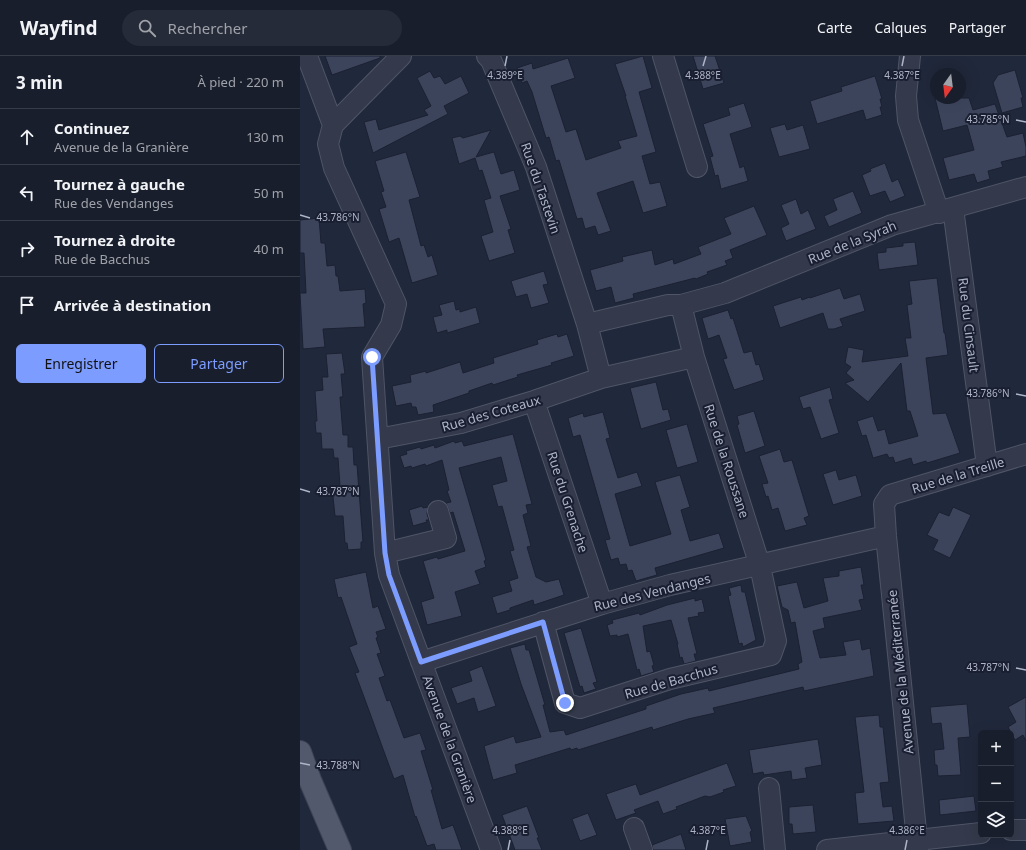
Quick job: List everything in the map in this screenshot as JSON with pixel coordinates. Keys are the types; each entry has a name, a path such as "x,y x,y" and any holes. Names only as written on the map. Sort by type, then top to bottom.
{"main road":[{"path":"300,752 310,780 340,850"},
{"path":"300,779 328,850"}],"street":[{"path":"307,56 333,125 401,56"},
{"path":"663,56 697,167"},
{"name":"Rue du Cinsault","path":"910,56 906,96 908,120 946,210 987,466"},
{"name":"Rue du Tastevin","path":"493,57 536,167 587,324 601,378"},
{"name":"Avenue de la Granière","path":"333,125 328,144 334,168 396,304 391,325 372,357 385,553 389,575 492,850"},
{"name":"Rue de la Syrah","path":"587,324 668,305 681,305 725,293 892,225 1026,187"},
{"name":"Rue de la Roussane","path":"681,305 694,357 760,566"},
{"name":"Rue des Coteaux","path":"378,439 461,424 601,378 694,357"},
{"name":"Rue du Grenache","path":"534,401 602,604"},
{"name":"Rue de la Treille","path":"890,495 1026,454"},
{"name":"Avenue de la Méditerranée","path":"890,495 884,504 886,536 918,845"},
{"path":"385,553 446,538 438,511"},
{"name":"Rue des Vendanges","path":"421,662 543,622 670,585 760,566 886,536"},
{"name":"Rue de Bacchus","path":"543,622 565,703 580,708 670,679 771,655 776,641 760,566"},
{"path":"769,788 775,850"},
{"path":"634,828 642,850"},
{"path":"1014,830 1026,830"},
{"path":"827,850 918,845 978,834"}],"building":[{"path":"325,56 380,56 380,58 332,75"},
{"path":"643,56 652,88 639,92 656,152 642,156 650,184 660,182 667,206 643,213 633,181 597,193 611,231 598,235 595,226 585,229 582,218 577,219 559,160 556,161 549,137 546,138 532,92 527,81 522,83 517,68 532,63 533,69 568,58 575,78 551,86 566,132 576,129 586,160 621,148 618,141 637,136 615,64"},
{"path":"693,56 715,56 724,83 703,89"},
{"path":"1015,70 1023,98 1021,98 1023,107 1002,113 993,83 998,75"},
{"path":"430,71 434,78 440,76 445,84 461,76 469,93 444,106 448,114 373,153 364,122 376,119 379,130 428,115 424,110 431,106 417,78"},
{"path":"875,76 882,99 880,99 882,107 880,107 882,115 866,120 863,110 817,124 810,101 842,91 841,87"},
{"path":"966,98 969,98 973,110 995,104 1007,137 1023,133 1026,156 1001,162 1003,167 988,171 990,179 977,183 974,174 949,180 943,158 974,150 967,125 943,131 936,104 966,104"},
{"path":"744,103 752,127 730,134 740,168 744,166 748,181 721,189 718,175 715,176 710,157 713,156 703,124 730,115 728,108"},
{"path":"785,124 787,130 803,125 810,149 779,157 770,128"},
{"path":"491,130 476,157 494,152 501,174 514,170 520,190 500,196 511,229 508,230 515,253 489,261 481,236 493,232 484,200 491,198 482,170 479,171 475,158 459,164 452,138 460,136 463,138"},
{"path":"406,152 420,197 409,200 421,246 424,245 428,257 432,255 438,275 412,283 399,238 389,242 379,209 386,207 381,192 384,191 375,161"},
{"path":"885,163 892,182 898,179 905,196 890,202 885,191 870,196 862,175 871,171 870,169"},
{"path":"853,191 862,213 829,227 824,216 837,210 833,199"},
{"path":"796,199 801,214 808,210 816,229 786,241 781,228 789,224 781,205"},
{"path":"754,206 767,235 730,250 733,258 725,261 727,265 707,272 708,274 696,279 695,278 633,294 634,298 615,303 611,287 596,291 590,270 623,261 622,257 652,250 655,265 673,259 674,264 701,254 698,247 731,234 724,218"},
{"path":"319,218 321,243 325,243 327,266 335,265 340,291 365,289 366,303 363,304 365,327 323,329 325,347 303,349 300,293 306,293 304,253 300,253 300,220"},
{"path":"915,242 918,265 879,270 877,253 886,252 886,248 903,246 903,243"},
{"path":"544,271 548,284 543,285 549,303 531,308 527,294 516,297 511,281"},
{"path":"937,278 948,355 926,358 933,414 946,413 960,453 927,463 926,461 913,465 911,458 895,463 893,457 889,458 887,454 873,458 866,435 862,436 857,421 873,416 878,431 885,429 889,444 918,436 910,411 907,411 901,363 868,402 845,383 854,380 846,373 851,367 845,363 848,347 864,350 862,362 908,356 905,338 911,338 907,305 912,304 909,281"},
{"path":"840,288 844,299 860,294 865,311 840,319 843,326 834,329 828,329 823,313 780,328 773,306 801,297 802,300 810,298"},
{"path":"454,301 456,310 460,309 460,312 476,307 480,323 447,333 447,330 437,333 433,317 442,315 439,305"},
{"path":"728,310 731,319 733,318 744,353 752,351 756,365 759,364 764,380 734,390 723,359 727,358 719,335 708,339 702,318"},
{"path":"557,334 558,337 567,334 574,356 551,363 552,365 517,375 518,377 493,385 492,383 469,391 469,393 433,405 434,412 418,415 416,407 412,407 411,403 396,406 392,386 411,382 410,375 426,371 426,373 460,362 463,373 494,363 493,358 538,344 537,340"},
{"path":"342,353 345,374 341,374 343,397 340,397 343,435 348,435 348,447 353,447 354,465 357,465 363,542 361,542 361,549 348,550 347,543 345,543 343,516 335,516 332,487 340,486 338,458 334,458 333,449 322,449 321,433 316,433 315,421 317,421 315,391 323,390 322,377 328,377 326,354"},
{"path":"656,382 663,410 668,409 671,420 641,429 630,388"},
{"path":"830,387 833,399 829,400 839,433 821,439 810,407 803,409 799,397"},
{"path":"754,411 765,446 745,453 737,425 739,424 737,416"},
{"path":"603,412 610,438 606,439 618,478 637,472 642,486 615,494 630,546 671,534 655,482 680,475 690,507 681,510 690,541 719,533 724,548 655,568 657,575 636,581 632,570 628,571 626,564 620,565 618,558 611,560 605,540 610,539 580,435 573,437 568,418 583,413 584,417"},
{"path":"687,424 698,462 677,468 666,430"},
{"path":"513,434 532,504 526,505 528,513 523,515 531,546 527,547 536,577 546,582 559,579 564,595 534,605 533,600 497,614 492,597 512,591 509,581 518,578 510,551 514,550 502,506 498,507 492,485 507,481 501,457 459,468 486,560 484,561 486,567 475,571 480,584 455,592 462,616 427,625 421,602 434,598 423,561 437,557 438,559 465,551 453,512 450,513 446,503 451,502 447,491 449,490 442,460 426,466 425,464 412,468 411,466 404,468 400,456 407,454 406,451 420,447 421,449 434,445 435,448 454,441 455,443 462,441 464,446"},
{"path":"780,449 784,462 792,460 809,516 804,518 807,525 785,531 778,508 772,510 768,496 766,497 762,484 768,483 759,456"},
{"path":"836,470 839,480 856,475 862,496 833,505 823,474"},
{"path":"422,506 423,508 428,507 427,514 429,520 413,526 409,510"},
{"path":"953,507 971,515 950,558 933,550 938,540 927,535 939,512 949,516"},
{"path":"861,567 864,585 861,585 864,599 859,600 862,610 823,618 825,628 813,631 820,658 846,655 843,642 860,639 862,650 870,648 874,676 804,691 803,687 713,708 715,713 688,719 653,730 652,727 578,750 577,748 571,750 570,748 515,765 517,773 493,780 484,746 514,736 516,743 541,737 521,684 510,648 525,644 526,650 529,650 545,705 543,705 550,732 564,730 566,735 646,709 646,706 681,694 708,688 709,691 799,669 798,664 802,662 795,622 791,623 788,610 782,607 777,586 797,582 804,608 828,601 823,578 839,576 839,571"},
{"path":"366,572 373,608 378,606 386,629 376,632 378,637 376,638 381,653 377,654 385,676 379,678 387,701 390,700 404,738 420,733 426,750 421,751 433,790 431,790 442,829 453,825 462,850 436,850 434,844 427,846 416,816 415,817 403,775 394,779 355,673 359,672 349,647 357,644 341,597 338,598 334,579"},
{"path":"741,585 742,592 745,592 756,640 743,647 742,643 739,644 728,596 731,595 729,588"},
{"path":"695,598 695,601 702,599 705,612 698,613 699,616 688,618 697,654 694,654 696,661 684,664 682,657 680,658 678,644 671,620 643,626 647,652 650,651 654,665 652,666 654,672 641,676 639,669 637,670 628,634 617,637 617,635 610,636 607,625 613,623 612,620 639,613 640,615 667,605"},
{"path":"581,628 597,682 593,683 596,689 584,693 582,686 580,687 564,633"},
{"path":"482,666 496,706 478,712 474,698 457,704 451,688 472,681 469,671"},
{"path":"1026,697 1026,741 1023,735 1015,740 1014,730 1010,730 1008,727 1016,722 1008,707"},
{"path":"967,704 970,737 958,738 961,775 938,776 937,765 935,765 934,750 944,749 941,723 932,724 930,707"},
{"path":"879,715 880,727 883,727 889,782 880,783 883,807 892,806 894,821 858,824 855,793 864,792 855,717"},
{"path":"818,739 822,765 805,768 807,778 792,780 791,771 764,775 763,772 753,774 749,750"},
{"path":"727,763 736,786 723,790 724,792 710,797 705,796 676,807 677,809 663,814 658,801 634,810 636,813 616,820 606,794 636,784 640,795"},
{"path":"974,796 976,811 940,815 939,800"},
{"path":"813,805 816,832 793,834 792,824 789,824 789,807"},
{"path":"527,806 542,850 515,850 502,815"},
{"path":"588,813 597,835 580,841 572,819"},
{"path":"746,816 752,831 750,832 752,842 730,846 725,819"},
{"path":"681,834 686,850 653,850 652,845"}],"route":[{"path":"372,357 385,553 389,575 421,662 543,622 565,703"}]}
